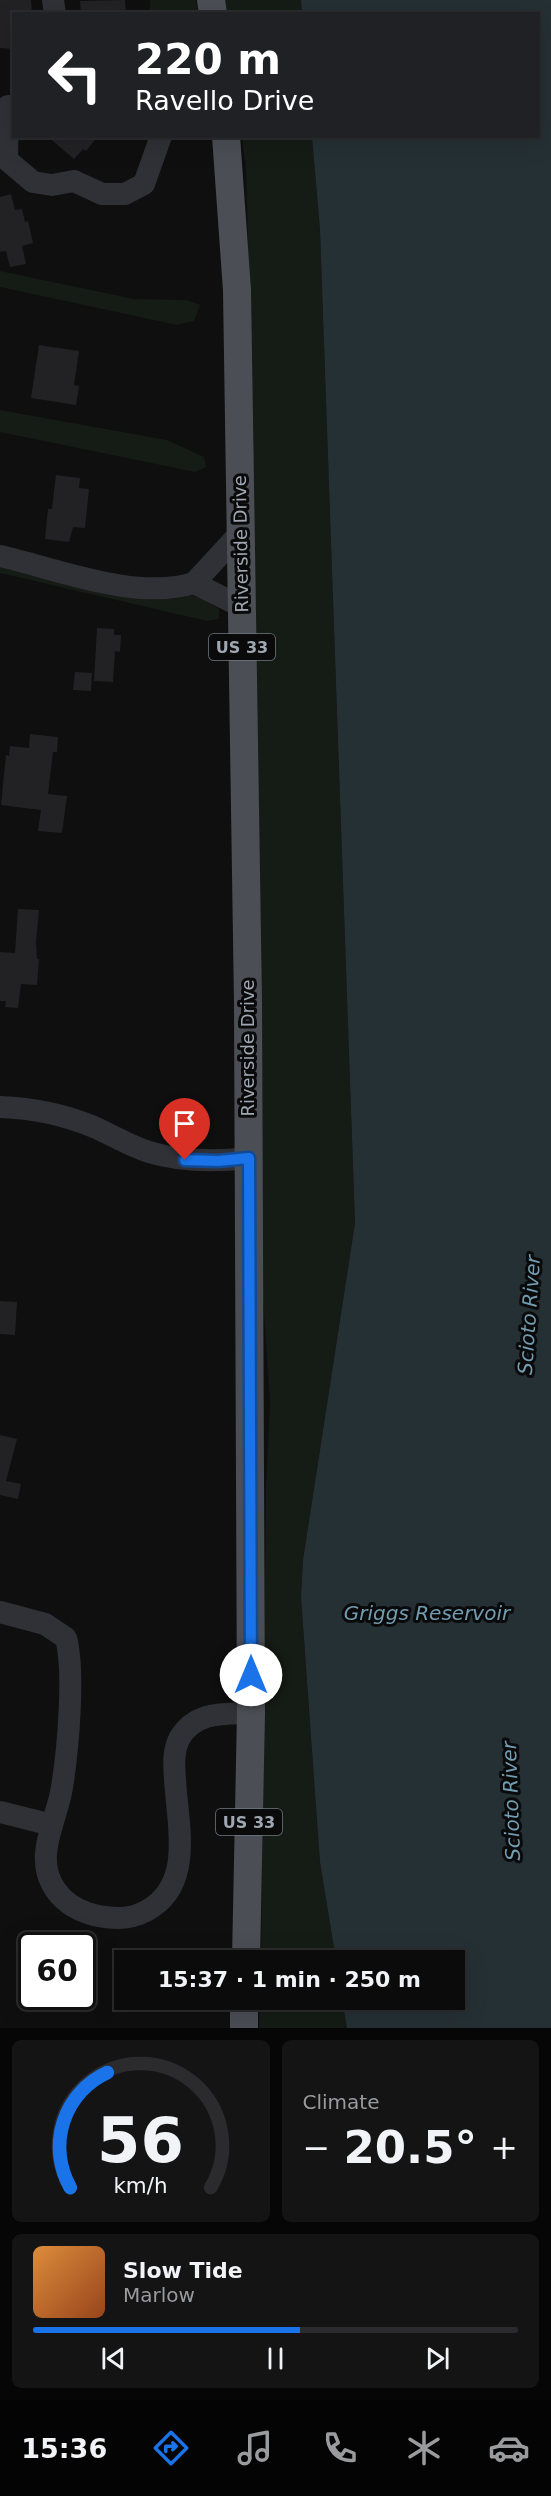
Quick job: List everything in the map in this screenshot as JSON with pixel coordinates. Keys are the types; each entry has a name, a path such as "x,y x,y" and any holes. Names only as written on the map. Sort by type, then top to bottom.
{"main road":[{"name":"Riverside Drive","path":"226,138 237,290 249,1158 251,1713 246,1950"},
{"path":"244,2010 244,2028"}],"street":[{"path":"7,107 8,160 33,182 52,185 74,181 102,194 125,194 144,184 160,138"},
{"path":"0,556 143,589 182,586 194,583 241,532"},
{"path":"194,583 242,607"},
{"path":"0,1107 31,1110 77,1121 147,1151 168,1156 218,1161 249,1158"},
{"path":"0,1612 55,1628 66,1638 69,1647 66,1762 62,1790 52,1825 47,1870 63,1900 76,1909 107,1918 124,1919 148,1911 162,1901 172,1887 179,1866 174,1757 180,1739 193,1723 203,1717 213,1714 251,1713"},
{"path":"0,1812 52,1825"}],"shaded area":[{"path":"150,0 196,0 198,12 150,12"},
{"path":"224,0 301,0 302,12 226,12"},
{"path":"242,138 312,138 320,230 355,1223 303,1560 301,1597 320,1862 334,1950 261,1950 266,1485 270,1404 263,1297 251,349 246,170"},
{"path":"0,271 134,299 187,300 200,305 194,321 177,325 0,287"},
{"path":"0,410 167,440 204,457 206,467 195,472 0,432"},
{"path":"0,549 202,598 219,609 219,619 207,621 0,573"},
{"path":"260,2010 344,2010 347,2028 259,2028"}],"water":[{"name":"Griggs Reservoir","path":"301,0 551,0 551,2028 347,2028 344,2010 465,2010 465,1950 334,1950 320,1862 301,1597 303,1560 355,1223 320,230 312,138 540,138 540,12 302,12"}],"building":[{"path":"0,0 31,0 32,12 12,12 12,49 0,48"},
{"path":"125,0 126,12 81,12 80,1"},
{"path":"49,138 96,138 86,151 83,149 74,159"},
{"path":"11,194 15,210 22,209 25,222 28,221 33,243 22,246 26,264 10,267 6,251 0,252 0,197"},
{"path":"39,345 79,351 74,385 79,386 76,405 31,398"},
{"path":"56,475 80,478 79,488 89,489 85,528 73,527 69,542 45,539 48,509 52,509"},
{"path":"97,628 114,629 114,635 121,635 120,652 115,651 113,682 94,681"},
{"path":"75,672 92,673 91,691 73,690"},
{"path":"30,734 58,737 57,752 53,752 48,794 67,796 62,833 38,831 41,810 1,805 6,755 9,756 10,746 29,748"},
{"path":"18,909 39,910 36,942 37,959 39,959 37,985 21,984 18,1008 5,1007 6,1001 0,1001 0,952 15,953"},
{"path":"176,1130 190,1131 190,1143 176,1143"},
{"path":"0,1301 17,1302 15,1335 0,1334"},
{"path":"0,1435 17,1439 6,1481 21,1484 18,1499 0,1495"}],"route":[{"path":"185,1160 218,1161 249,1158 251,1675"}],"water label":[{"name":"Scioto River","path":"529,1315"},
{"name":"Scioto River","path":"511,1801"}]}
